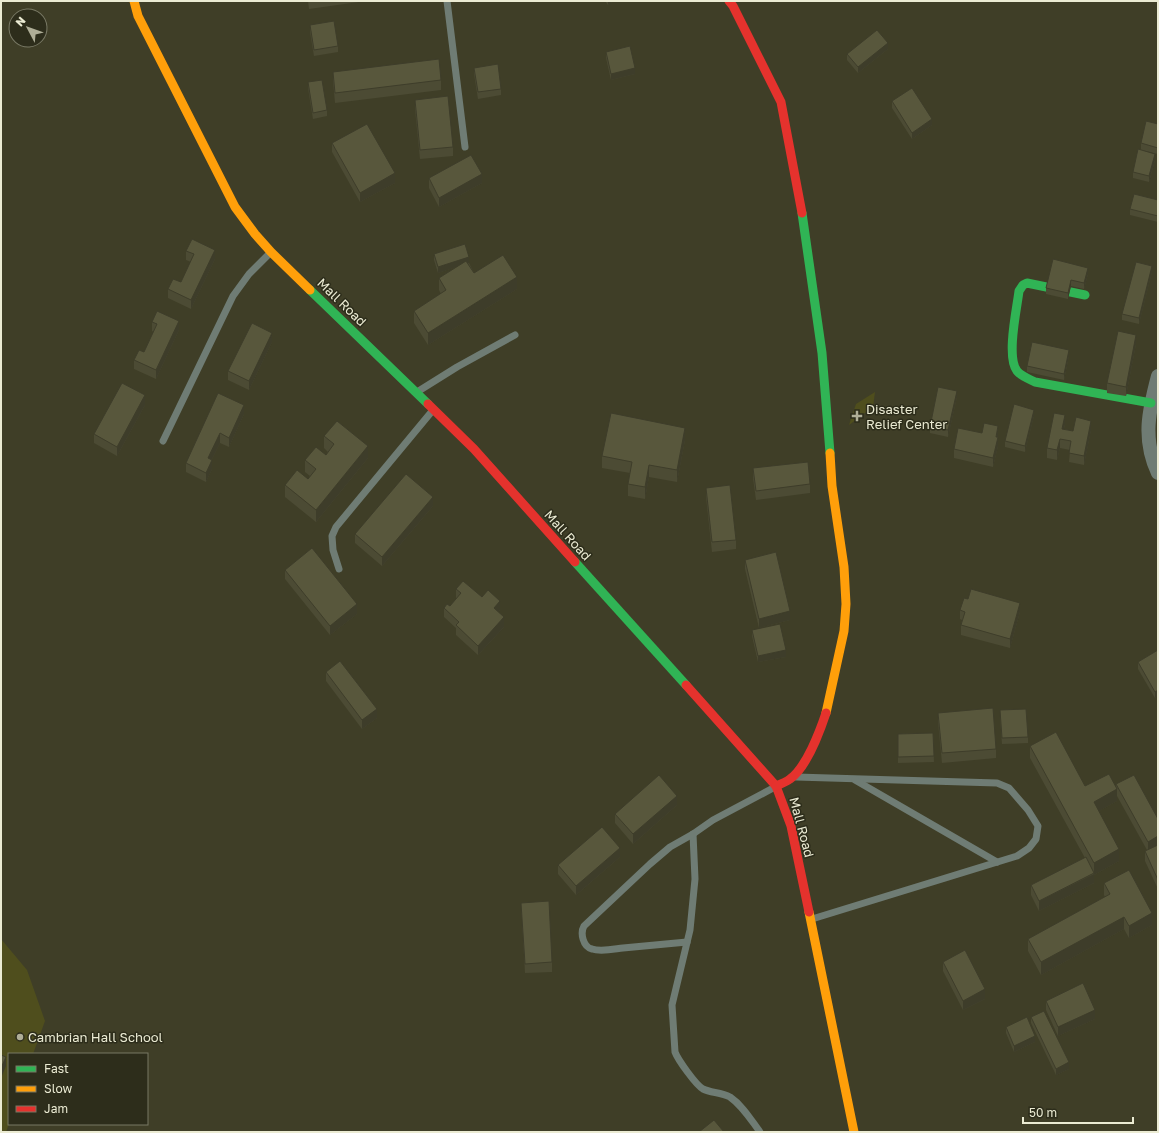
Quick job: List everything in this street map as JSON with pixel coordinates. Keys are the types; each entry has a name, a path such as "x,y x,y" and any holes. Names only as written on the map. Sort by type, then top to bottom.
{"street":[{"path":"134,1 138,16"},
{"path":"729,1 734,6 781,102 804,222 822,353 832,486 844,567 846,604 844,631 828,707 821,727 804,762 792,777 776,786"},
{"path":"126,6 138,16"},
{"name":"Mall Road","path":"138,16 235,207 255,234 271,252 474,449 776,786 791,826 854,1132"},
{"path":"1085,295 1027,283 1023,285 1019,291 1012,348 1012,362 1015,370 1026,378 1035,382 1151,403"},
{"path":"1158,376 1151,403 1148,436 1154,464 1158,473"}],"lane":[{"path":"447,1 465,147"},
{"path":"163,441 233,296 249,274 271,252"},
{"path":"415,393 515,334"},
{"path":"339,570 333,550 332,536 336,527 433,410"},
{"path":"792,777 974,781 997,783 1009,788 1028,810 1038,826 1036,839 1029,848 1017,856 810,920"},
{"path":"853,779 997,862"},
{"path":"687,942 607,950 592,950 586,945 581,934 584,926 670,847 693,834 713,820 776,786"},
{"path":"693,834 695,879 690,930 672,1005 675,1052 678,1059 701,1087 719,1092 735,1101 743,1109 760,1132"}],"shaded area":[{"name":"Disaster Relief Center","path":"875,392 873,407 849,425 856,404"},
{"name":"Cambrian Hall School","path":"1,939 27,970 45,1021 33,1053 8,1053 9,1125 6,1132 1,1132"}],"building":[{"path":"334,21 338,46 314,50 310,25"},
{"path":"877,30 888,43 858,67 847,54"},
{"path":"630,46 635,68 611,74 606,52"},
{"path":"439,59 441,80 335,93 333,72"},
{"path":"498,64 501,89 478,92 474,68"},
{"path":"322,80 327,110 313,113 308,82"},
{"path":"912,88 932,119 912,133 892,101"},
{"path":"448,96 453,147 420,150 415,100"},
{"path":"1146,121 1158,124 1158,148 1141,143"},
{"path":"367,124 395,173 360,193 332,143"},
{"path":"1138,149 1155,154 1149,176 1133,172"},
{"path":"471,155 482,174 439,198 429,178"},
{"path":"1134,194 1158,200 1158,216 1130,209"},
{"path":"192,239 215,250 191,300 168,289 173,279 181,282 194,254 186,251"},
{"path":"465,244 469,257 438,267 434,254"},
{"path":"503,255 517,277 428,333 414,311 446,290 439,278 466,261 474,273"},
{"path":"1053,259 1088,268 1084,283 1071,280 1068,293 1046,288"},
{"path":"1136,262 1152,266 1139,318 1122,314"},
{"path":"157,311 179,321 156,370 134,360 139,350 144,352 157,324 152,322"},
{"path":"252,323 272,333 249,381 228,371"},
{"path":"1118,331 1136,335 1126,387 1107,383"},
{"path":"1032,342 1069,350 1064,374 1027,366"},
{"path":"122,383 145,395 117,447 94,434"},
{"path":"938,387 957,391 948,430 930,427"},
{"path":"218,393 244,405 229,438 220,433 208,458 212,460 206,473 186,463"},
{"path":"1014,404 1034,410 1025,446 1005,441"},
{"path":"611,413 685,428 677,470 649,465 645,487 628,484 632,462 602,456"},
{"path":"1054,413 1065,415 1062,429 1073,431 1076,417 1091,421 1084,456 1069,453 1071,441 1060,439 1057,450 1047,448"},
{"path":"337,421 368,446 316,510 285,485 297,470 308,479 316,469 305,460 316,447 326,455 334,444 324,436"},
{"path":"984,423 998,426 996,437 998,437 993,458 954,449 958,428 982,433"},
{"path":"808,462 810,484 756,491 753,468"},
{"path":"406,474 433,497 382,557 355,534"},
{"path":"730,485 736,540 712,542 706,488"},
{"path":"312,548 357,604 330,626 285,570"},
{"path":"776,552 790,611 759,619 745,560"},
{"path":"463,581 482,597 488,590 500,601 494,608 504,617 478,646 456,625 459,622 444,608 447,604 450,606 461,593 456,589"},
{"path":"971,589 1020,603 1010,639 961,625 965,612 960,610 964,598 968,599"},
{"path":"780,624 786,650 758,656 752,630"},
{"path":"1158,650 1158,690 1155,692 1138,662"},
{"path":"340,661 377,709 362,720 326,672"},
{"path":"993,708 996,749 942,753 938,713"},
{"path":"1026,709 1028,737 1002,738 1000,710"},
{"path":"1056,732 1085,786 1109,774 1117,789 1094,802 1119,849 1094,863 1030,746"},
{"path":"933,733 934,756 898,757 898,734"},
{"path":"659,775 677,796 633,834 615,814"},
{"path":"1134,775 1158,819 1158,836 1148,842 1116,784"},
{"path":"602,827 620,848 576,886 558,865"},
{"path":"1158,845 1158,880 1145,851"},
{"path":"1086,857 1094,873 1039,901 1031,885"},
{"path":"1129,870 1152,913 1129,926 1124,917 1041,962 1028,939 1110,894 1104,883"},
{"path":"549,901 552,962 525,964 521,903"},
{"path":"965,950 985,989 963,1001 943,962"},
{"path":"1083,983 1095,1010 1058,1027 1046,1001"},
{"path":"1044,1011 1069,1062 1056,1069 1031,1017"},
{"path":"1027,1017 1035,1036 1014,1046 1006,1027"},
{"path":"1,1055 6,1057 1,1068"},
{"path":"714,1120 724,1132 699,1132"}],"traffic: fast":[{"path":"802,213 822,353 830,453"},
{"path":"1085,295 1027,283 1023,285 1019,291 1012,344 1012,355 1017,371 1035,382 1151,403"},
{"path":"310,290 428,404"},
{"path":"575,562 686,685"}],"traffic: slow":[{"path":"134,1 138,16 235,207 255,234 271,252 310,290"},
{"path":"826,713 844,631 846,604 844,567 832,486 830,453"},
{"path":"809,912 854,1132"}],"traffic: jam":[{"path":"729,1 733,6 781,102 802,213"},
{"path":"428,404 474,449 575,562"},
{"path":"686,685 776,786 791,826 809,912"},
{"path":"776,786 790,779 802,767 812,749 826,713"}],"place":[{"name":"Disaster Relief Center","path":"857,416"},
{"name":"Cambrian Hall School","path":"20,1037"}]}
